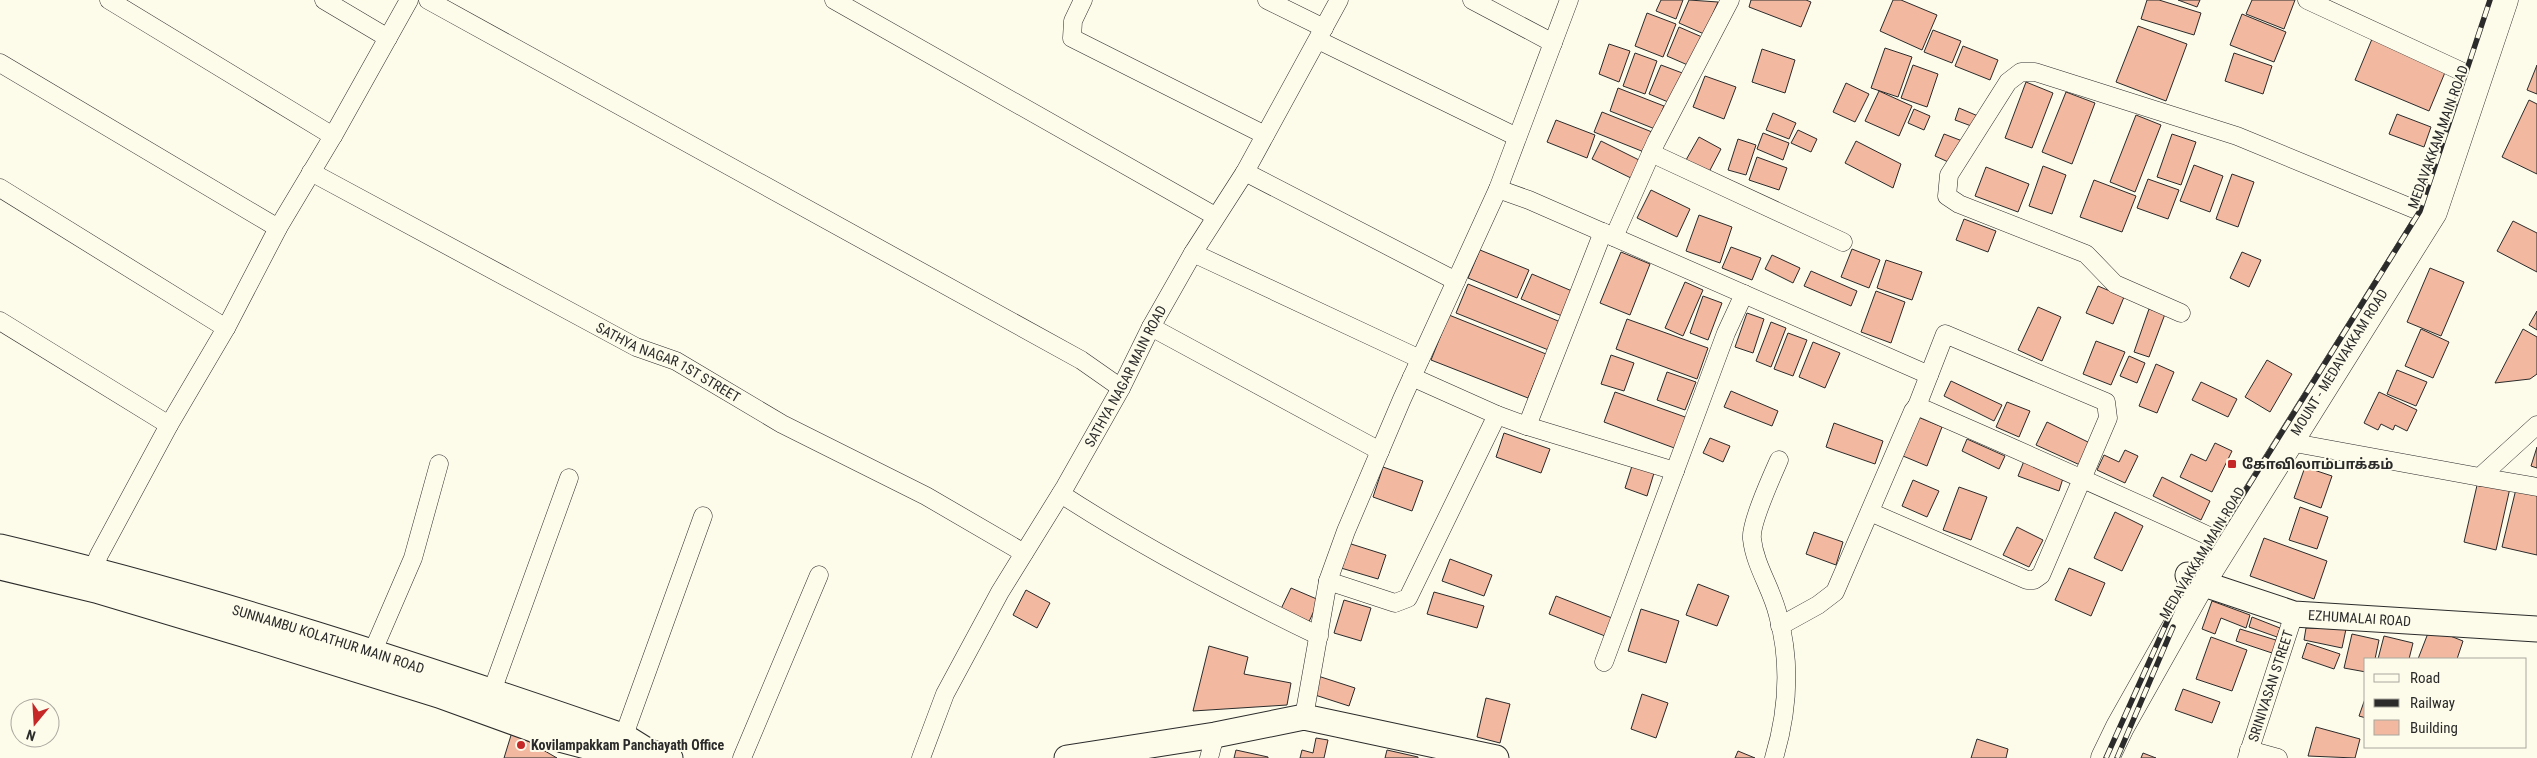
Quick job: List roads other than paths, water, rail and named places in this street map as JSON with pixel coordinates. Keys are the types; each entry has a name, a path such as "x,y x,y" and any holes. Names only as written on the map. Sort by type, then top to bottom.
{"main road":[{"name":"MEDAVAKKAM MAIN ROAD","path":"2088,758 2177,590 2194,579 2211,537 2414,209 2470,75 2485,0"},
{"name":"MOUNT - MEDAVAKKAM ROAD","path":"2105,758 2194,579 2289,442 2433,212 2470,75 2504,0"}],"street":[{"path":"109,0 333,136"},
{"path":"324,0 388,38"},
{"path":"90,578 169,425 226,328 278,228 333,136 409,0"},
{"path":"428,0 1080,360 1121,388"},
{"path":"834,0 1215,216"},
{"path":"1083,0 1073,21 1072,38 1265,135"},
{"path":"1267,0 1321,34 1517,137"},
{"name":"SATHYA NAGAR MAIN ROAD","path":"921,758 945,694 1000,592 1061,494 1121,388 1151,327 1193,252 1245,172 1340,0"},
{"path":"1472,0 1553,43"},
{"path":"1304,717 1328,581 1346,531 1420,359 1498,189 1569,0"},
{"path":"1527,426 1608,234 1730,0"},
{"path":"2306,0 2470,75"},
{"path":"0,63 278,228"},
{"path":"2181,313 2115,284 2086,254 1959,204 1947,196 1950,175 2008,82 2021,72 2035,72 2237,136 2414,209"},
{"path":"1651,153 1843,242"},
{"name":"SATHYA NAGAR 1ST STREET","path":"311,172 636,347 676,361 782,424 926,496 1024,553"},
{"path":"1245,172 1456,281"},
{"path":"0,188 226,328"},
{"path":"1498,189 1608,234 1929,375"},
{"path":"1193,252 1420,359"},
{"path":"1604,662 1726,333 1744,294"},
{"path":"0,321 169,425"},
{"path":"1151,327 1380,451"},
{"path":"1780,626 1818,605 1835,592 1913,411 1917,406 1945,334 2106,402 2108,418 2041,575 2034,580 2027,580 1870,512"},
{"path":"1412,377 1497,415 1527,426 1675,471"},
{"path":"1917,406 2211,537"},
{"path":"1328,581 1395,603 1408,598 1497,415"},
{"path":"2480,477 2537,425"},
{"path":"2289,442 2537,487"},
{"path":"1774,758 1788,687 1786,660 1778,615 1757,558 1752,538 1766,491 1779,460"},
{"path":"372,653 412,558 440,464"},
{"path":"492,691 569,478"},
{"path":"1061,494 1140,543 1319,636"},
{"path":"625,737 703,516"},
{"name":"SUNNAMBU KOLATHUR MAIN ROAD","path":"0,547 90,578 268,632 563,740 628,757 660,755"},
{"name":"SUNNAMBU KOLATHUR MAIN ROAD","path":"0,567 90,578"},
{"path":"742,758 819,576"},
{"name":"EZHUMALAI ROAD","path":"2194,579 2294,614 2537,629"},
{"name":"SRINIVASAN STREET","path":"2248,754 2294,614"},
{"name":"SUNNAMBU KOLATHUR MAIN ROAD","path":"268,632 372,653 492,691 625,737 660,755"},
{"path":"1067,758 1212,747 1304,717 1496,758"},
{"path":"2248,754 2278,758"}],"railway":[{"path":"2106,758 2176,602 2420,211 2490,0"},
{"path":"2117,758 2173,627"}],"place":[{"name":"கோவிலாம்பாக்கம்","path":"2232,464"},
{"name":"Kovilampakkam Panchayath Office","path":"521,745"}]}
